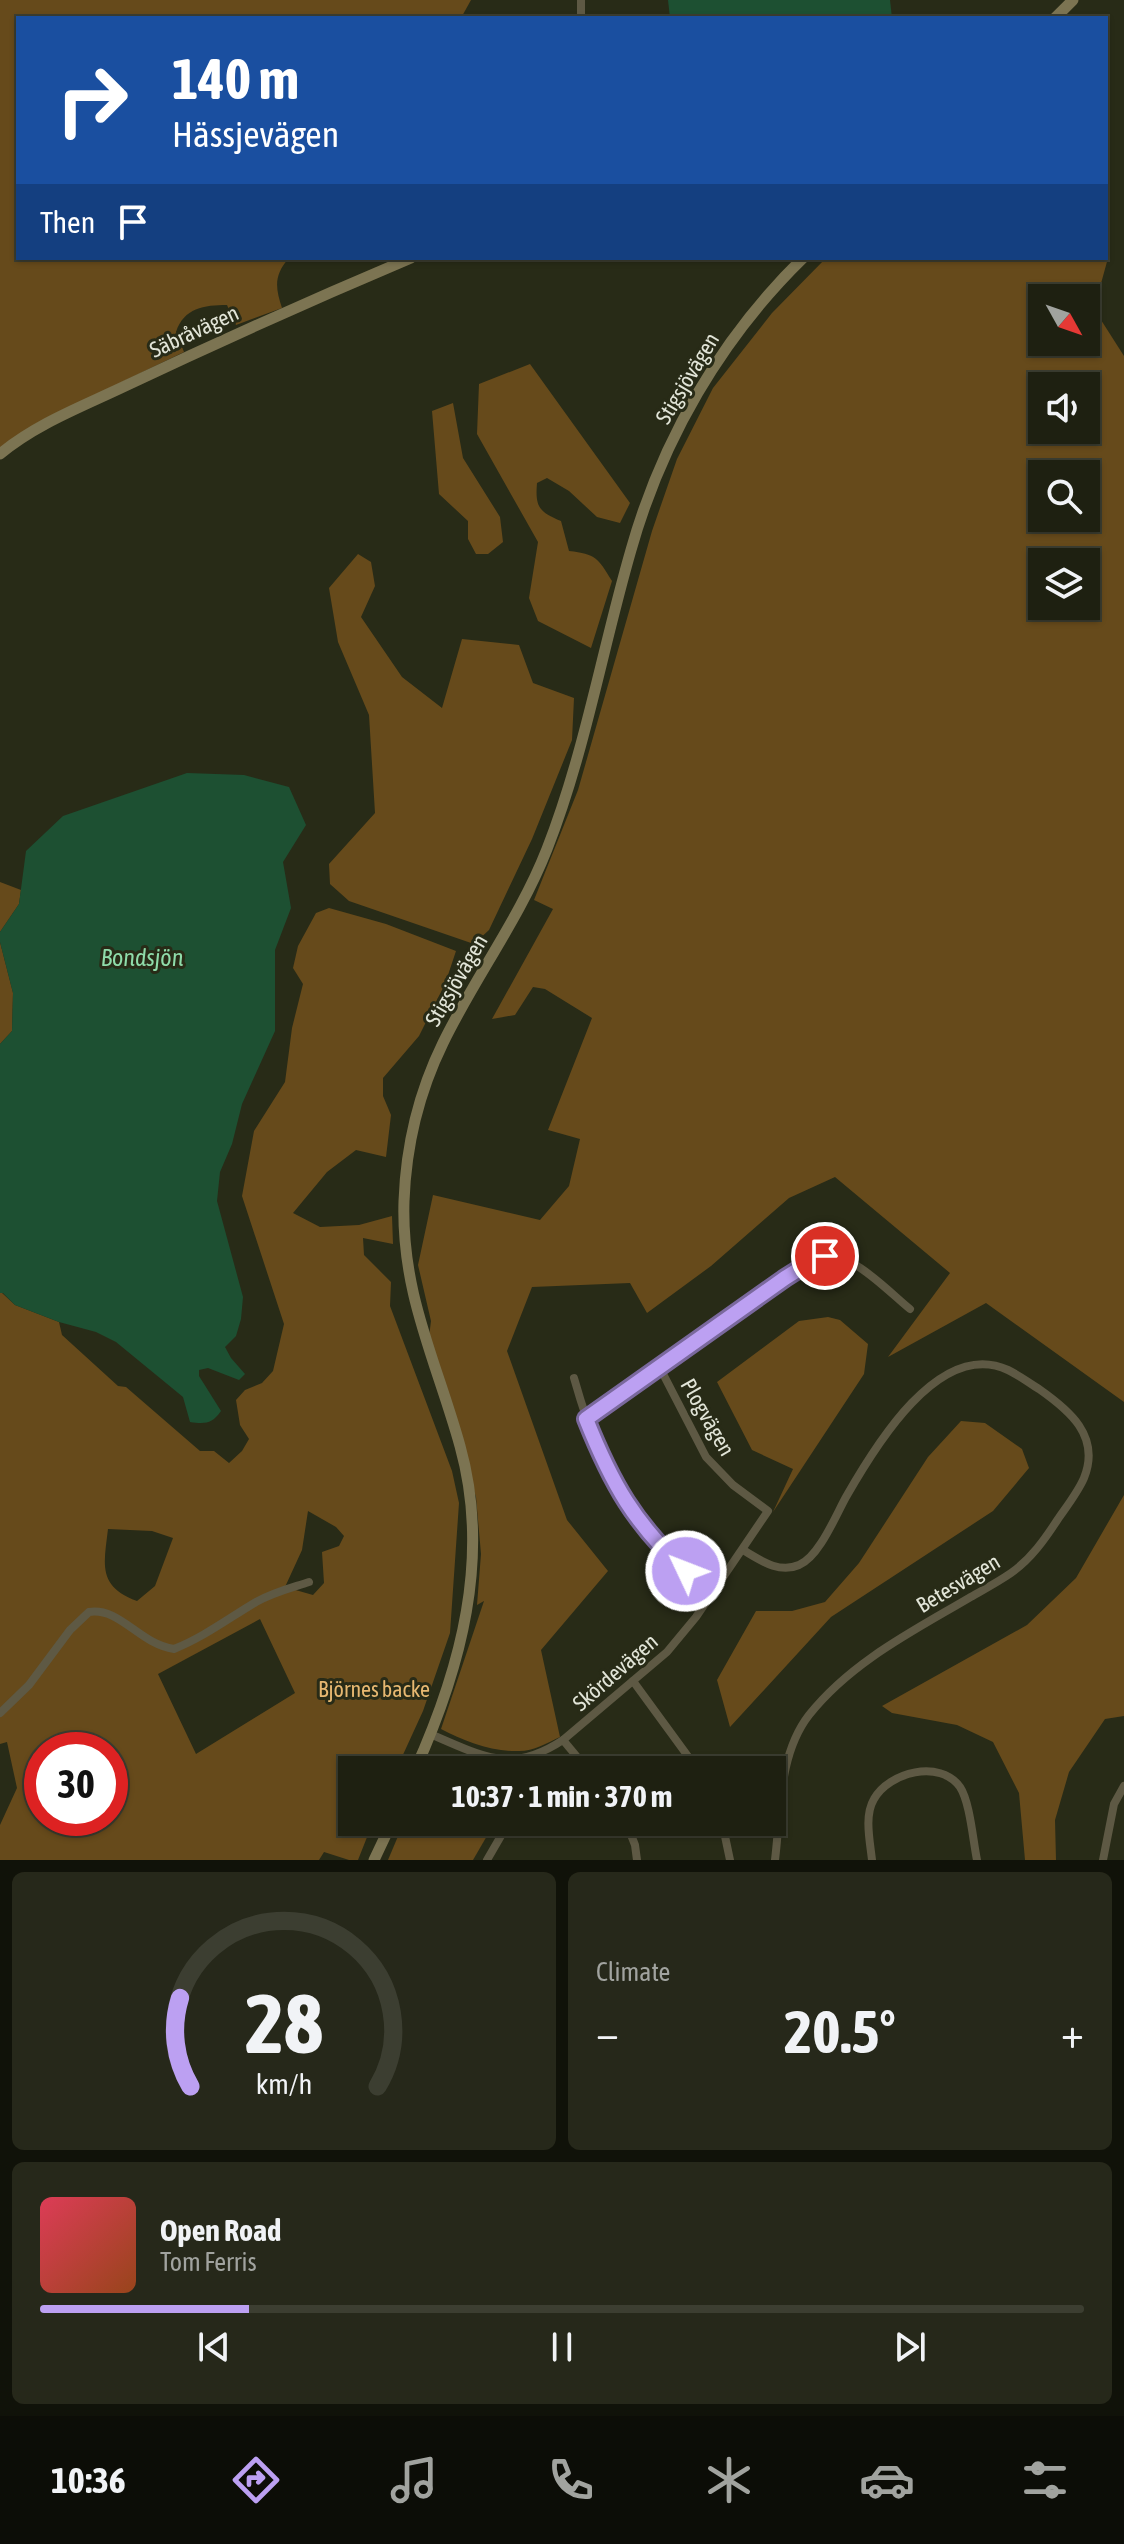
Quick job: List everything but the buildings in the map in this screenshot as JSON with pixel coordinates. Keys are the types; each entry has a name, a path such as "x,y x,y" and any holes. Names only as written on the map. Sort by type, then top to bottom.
{"main road":[{"path":"1057,16 1073,0"},
{"name":"Säbråvägen","path":"0,454 45,425 162,368 278,314 406,260"},
{"name":"Stigsjövägen","path":"421,1756 447,1687 466,1622 472,1577 473,1527 467,1473 460,1445 422,1332 406,1259 405,1182 418,1107 443,1042 527,894 560,815 583,743 631,548 662,463 692,403 727,348 767,296 801,260"},
{"path":"374,1860 385,1836"}],"street":[{"path":"586,1419 819,1257 847,1260 910,1309"},
{"name":"Betesvägen","path":"743,1550 775,1566 797,1567 807,1561 871,1455 897,1420 937,1381 966,1367 994,1366 1020,1376 1068,1411 1086,1439 1084,1478 1031,1556 1011,1573 881,1650 855,1669 810,1714 795,1739 786,1767 775,1860"},
{"name":"Plogvägen","path":"660,1368 706,1457 733,1485 768,1511"},
{"path":"574,1378 586,1419 614,1482 643,1529 686,1571 714,1591"},
{"name":"Skördevägen","path":"535,1756 563,1740 667,1652 696,1617 768,1511"},
{"path":"0,1713 29,1685 70,1630 89,1612 108,1612 147,1640 174,1649 204,1635 259,1600 288,1587 309,1582"},
{"path":"633,1681 688,1756"},
{"name":"Skördevägen","path":"430,1734 484,1756"},
{"path":"563,1740 576,1756"},
{"path":"872,1860 869,1813 874,1798 894,1779 919,1771 945,1776 961,1788 977,1860"},
{"path":"1103,1860 1114,1804 1124,1786"},
{"path":"487,1860 501,1836"},
{"path":"631,1836 637,1860"},
{"path":"725,1836 730,1860"}],"green space":[{"path":"0,0 471,0 462,16 16,16 16,260 288,260 277,282 282,308 236,325 227,305 210,306 190,313 176,332 184,352 35,424 0,450"},
{"path":"824,260 1107,260 1100,287 1100,284 1028,284 1028,356 1100,356 1100,318 1124,356 1124,1402 986,1303 888,1357 950,1273 835,1177 789,1198 711,1266 647,1313 630,1283 532,1287 507,1351 567,1520 608,1571 541,1650 560,1737 525,1751 489,1748 441,1729 484,1601 477,1605 481,1554 476,1497 429,1337 431,1321 418,1265 433,1195 540,1220 569,1186 580,1139 548,1130 592,1018 545,989 533,987 515,1015 492,1019 553,909 534,900 578,790 652,531 677,459 713,388 772,313"},
{"path":"530,364 630,503 620,523 597,517 569,491 547,478 537,483 540,508 561,521 569,551 595,558 612,581 591,648 538,621 529,598 538,542 477,434 479,384"},
{"path":"453,403 463,458 500,517 503,542 488,554 476,554 468,539 468,521 439,494 432,411"},
{"path":"358,554 371,562 375,586 361,617 402,677 442,708 462,639 519,645 533,683 574,698 572,740 532,839 489,930 474,944 349,901 330,884 329,864 375,813 369,715 338,642 329,588"},
{"path":"0,882 21,890 19,904 0,932"},
{"name":"Björnes backe","path":"329,908 386,924 456,951 445,984 419,1036 383,1078 383,1096 391,1115 386,1157 356,1150 327,1172 293,1213 320,1227 359,1225 392,1216 393,1244 363,1238 364,1255 391,1282 390,1306 452,1471 459,1503 450,1633 423,1711 402,1756 338,1756 338,1836 367,1836 358,1860 324,1852 319,1860 0,1860 0,1825 17,1788 7,1742 0,1744 0,1293 15,1305 59,1322 62,1335 118,1386 126,1387 200,1451 214,1451 229,1463 242,1451 249,1439 240,1425 236,1400 245,1390 262,1383 273,1371 284,1324 242,1196 254,1131 285,1082 292,1028 303,984 293,968 298,946 316,913","holes":["308,1511 336,1527 344,1536 339,1546 322,1552 324,1583 313,1595 285,1587 302,1550","108,1529 152,1531 173,1538 155,1586 137,1601 124,1595 109,1581 105,1563","260,1619 295,1693 196,1754 158,1674"]},
{"path":"0,942 13,993 12,1031 0,1044"},
{"path":"828,1317 840,1320 868,1344 864,1374 773,1512 793,1469 752,1450 717,1382 799,1321"},
{"path":"961,1421 985,1423 1022,1449 1029,1468 993,1511 831,1617 730,1727 717,1680 756,1611 792,1611 825,1602 859,1563 928,1457"},
{"path":"1124,1495 1124,1716 1105,1719 1069,1772 1055,1820 1056,1860 1025,1860 1019,1793 993,1742 957,1725 892,1713 882,1706 1027,1625 1076,1578"},
{"path":"398,1836 487,1836 473,1860 388,1860"}],"water":[{"path":"668,0 890,0 892,16 670,16"},
{"name":"Bondsjön","path":"187,773 244,775 289,787 306,825 283,862 291,908 275,950 275,1031 242,1104 232,1144 220,1172 217,1201 243,1297 236,1336 225,1347 245,1374 239,1380 208,1368 199,1370 199,1376 221,1411 211,1421 200,1423 190,1422 183,1397 116,1342 96,1332 15,1305 0,1293 0,1044 12,1031 13,993 0,932 19,904 26,851 63,816"}],"route":[{"path":"686,1571 643,1529 614,1482 586,1419 785,1278 825,1256"}]}
